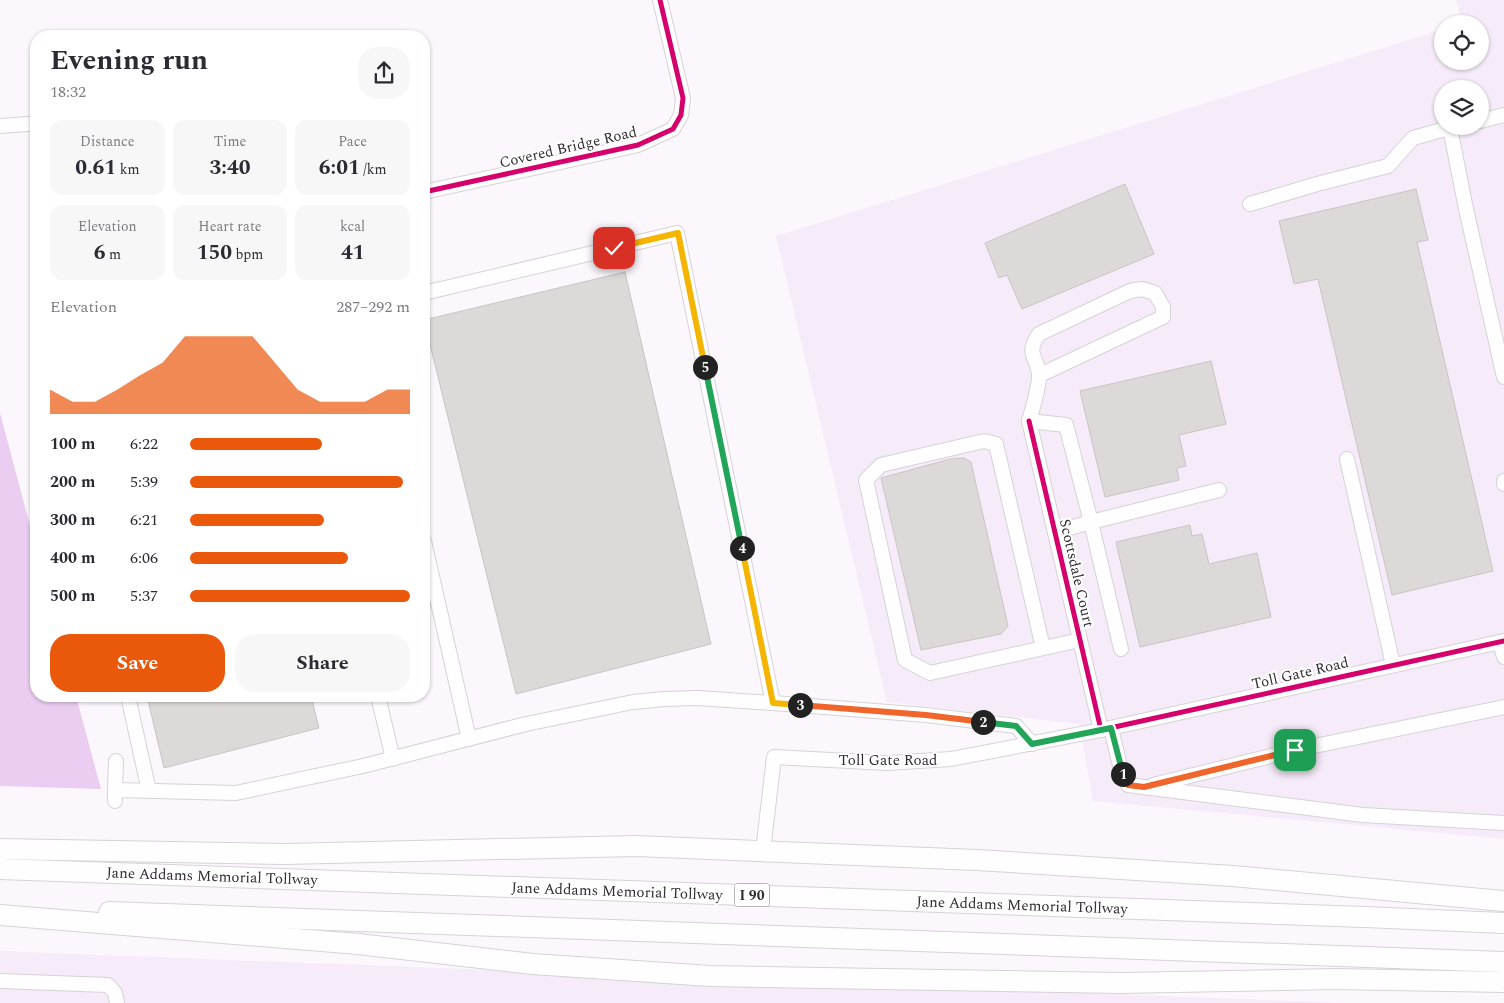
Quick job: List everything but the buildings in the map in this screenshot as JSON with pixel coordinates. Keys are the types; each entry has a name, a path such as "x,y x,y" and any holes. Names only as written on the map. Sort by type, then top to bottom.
{"highway":[{"path":"0,849 285,854 636,846 977,860 1233,876 1504,901"},
{"name":"Jane Addams Memorial Tollway","path":"0,869 1356,916 1504,923"},
{"path":"0,908 1504,962"},
{"path":"0,915 358,944 533,964 710,976 1121,983 1334,979 1504,982"}],"street":[{"name":"Covered Bridge Road","path":"430,191 638,145 673,128 681,115 683,98 660,0"},
{"path":"1489,119 1504,115"},
{"path":"0,126 28,124"},
{"path":"1250,204 1388,166 1413,138 1434,132"},
{"path":"1454,135 1466,209 1504,376"},
{"path":"430,292 678,233 773,703"},
{"path":"1040,375 1163,317 1163,307 1155,292 1142,289 1130,291 1039,334 1034,341 1032,351 1040,375 1029,421 1066,425 1121,649"},
{"name":"Scottsdale Court","path":"1029,421 1080,640 1106,729 1128,785 1144,787"},
{"path":"1043,648 996,444 984,441 881,464 866,480 905,660 930,674 1080,640"},
{"path":"1347,459 1393,666"},
{"path":"1055,532 1219,490"},
{"path":"430,567 469,739"},
{"path":"1502,641 1504,657"},
{"name":"Toll Gate Road","path":"763,852 774,758 887,763 951,760 1106,729 1502,641"},
{"path":"116,761 115,796 150,791 236,793 392,759 526,724 633,702 698,698 926,715 1016,726 1032,744"},
{"path":"129,702 150,791"},
{"path":"379,702 392,759"},
{"path":"1144,787 1295,750 1504,707"},
{"path":"1144,787 1363,815 1504,823"},
{"path":"0,982 108,985 115,993 117,1003"}],"shaded area":[{"path":"1456,0 1504,0 1504,839 1093,801 1079,724 887,702 776,236 1434,31 1434,70 1489,70 1489,15 1460,15"},
{"path":"0,413 30,526 30,702 78,702 101,789 0,786"},
{"path":"0,951 1346,1003 0,1003"}],"cycle path":[{"path":"430,191 638,145 673,129 681,115 683,98 660,0"},
{"path":"1029,421 1101,730 1504,641"}],"route":[{"path":"614,248 678,233 773,703 926,715 1016,726 1032,744 1111,728 1121,770 1128,785 1144,787 1295,750"}]}
